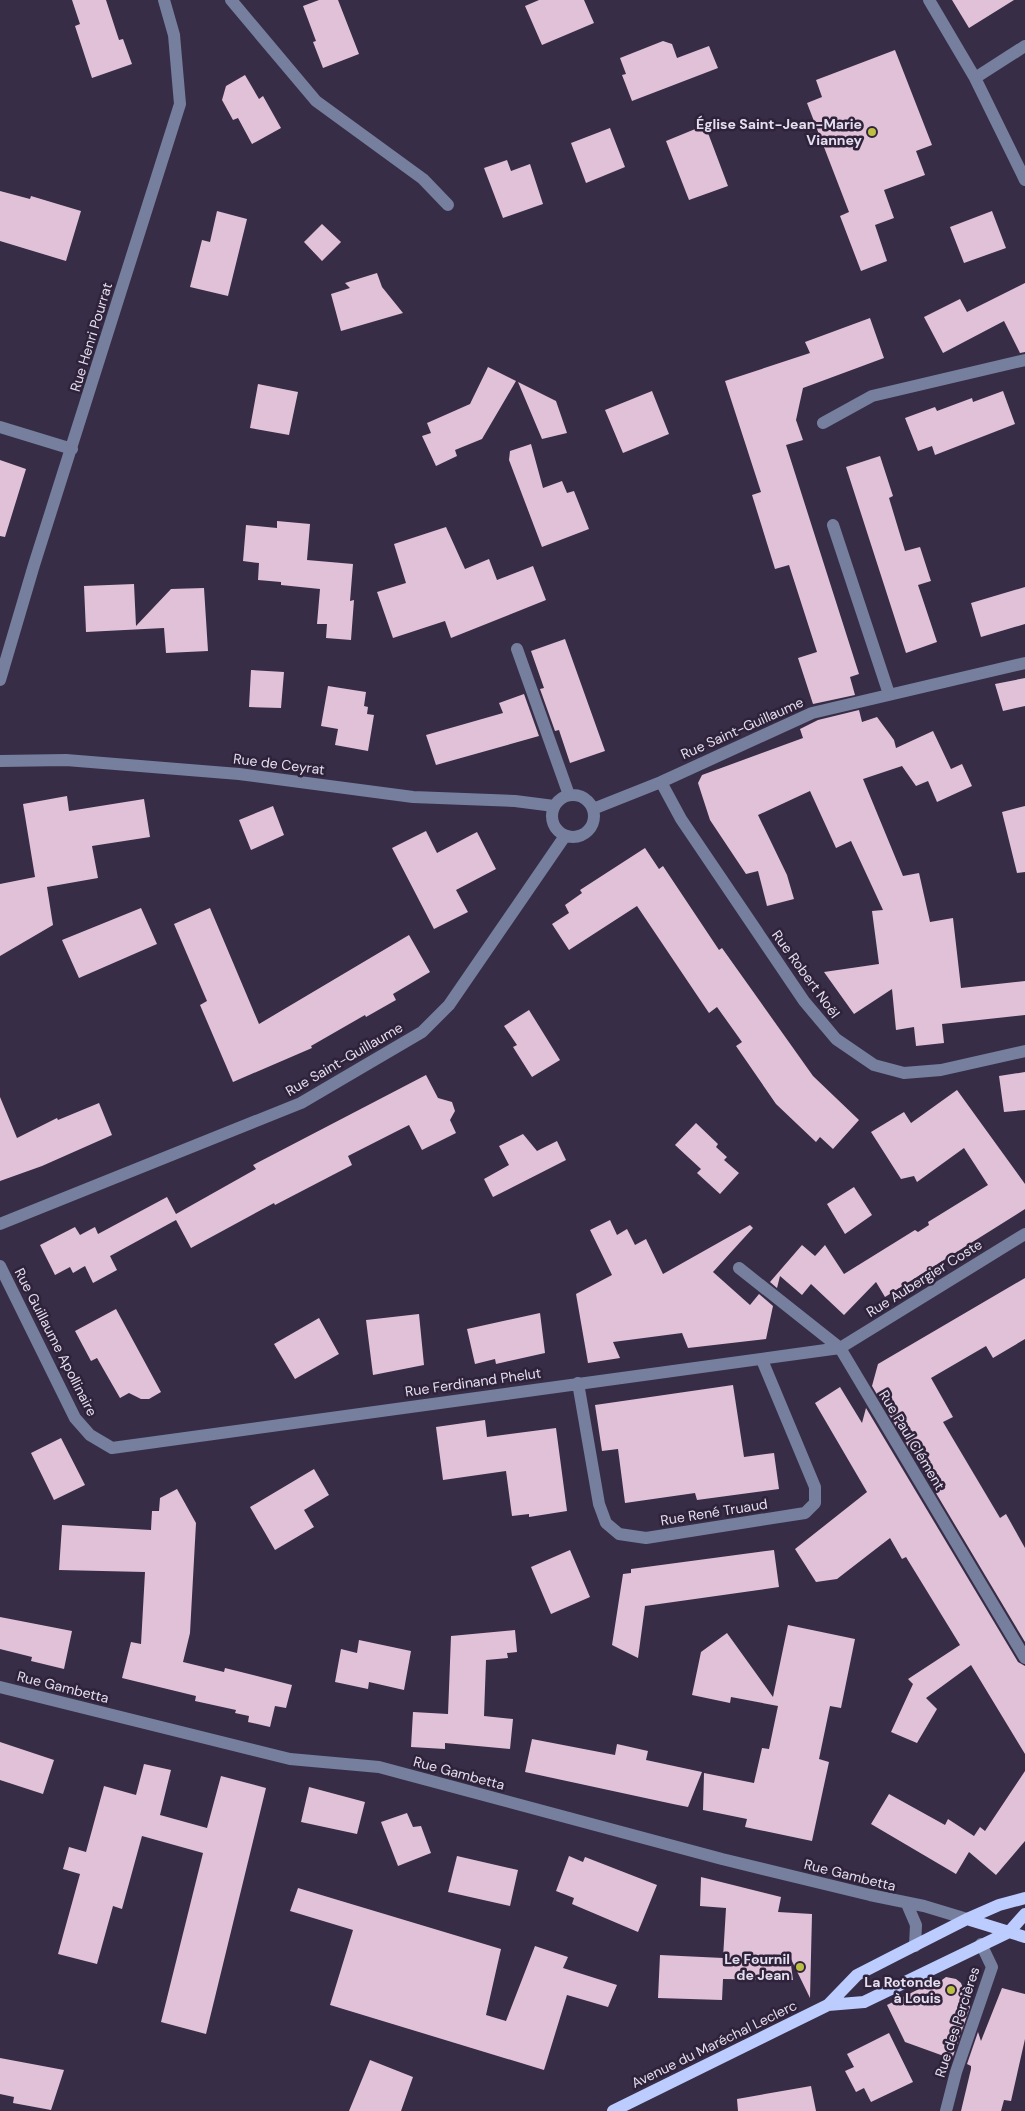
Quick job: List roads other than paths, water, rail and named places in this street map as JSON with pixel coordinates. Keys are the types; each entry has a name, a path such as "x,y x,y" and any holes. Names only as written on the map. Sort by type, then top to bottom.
{"main road":[{"name":"Avenue du Maréchal Leclerc","path":"613,2111 828,2005 857,1975 967,1919 999,1905 1025,1898"},
{"name":"Avenue du Maréchal Leclerc","path":"828,2005 864,2002 1009,1932 1025,1914"},
{"path":"967,1919 1025,1937"}],"street":[{"name":"Rue Henri Pourrat","path":"0,680 12,633 180,104 174,35 164,0"},
{"path":"231,0 316,101 423,179 448,204"},
{"path":"929,0 974,78 1025,180"},
{"path":"974,78 1025,46"},
{"path":"822,423 872,396 1025,360"},
{"path":"0,427 72,449"},
{"path":"833,525 890,694"},
{"path":"517,649 569,795"},
{"name":"Rue Saint-Guillaume","path":"593,809 661,782 812,713 1025,663"},
{"name":"Rue de Ceyrat","path":"0,761 66,760 239,774 413,797 515,800 554,806"},
{"name":"Rue Robert Noël","path":"661,782 681,819 804,1002 836,1039 874,1065 904,1073 941,1070 1025,1051"},
{"path":"569,795 583,798 593,809 593,822 590,829 579,837 565,836 554,827 552,820 554,806 563,797 569,795"},
{"name":"Rue Saint-Guillaume","path":"0,1224 301,1103 422,1032 448,1006 565,836"},
{"name":"Rue Aubergier Coste","path":"840,1348 1025,1234"},
{"name":"Rue Guillaume Apollinaire","path":"0,1266 75,1418 90,1435 112,1448"},
{"name":"Rue Paul Clément","path":"738,1268 840,1348 1025,1658"},
{"name":"Rue Ferdinand Phelut","path":"112,1448 840,1348"},
{"name":"Rue René Truaud","path":"578,1383 599,1504 606,1523 619,1534 646,1538 805,1513 815,1503 815,1487 762,1360"},
{"name":"Rue Gambetta","path":"0,1687 290,1759 379,1767 722,1859 907,1904 924,1906 967,1919"},
{"name":"Rue Gambetta","path":"907,1904 916,1925 915,1946"},
{"name":"Rue des Percières","path":"946,2111 956,2072 992,1967 981,1944"}],"place":[{"name":"Église Saint-Jean-Marie Vianney","path":"872,132"},
{"name":"Le Fournil de Jean","path":"800,1967"},
{"name":"La Rotonde à Louis","path":"951,1990"}]}
